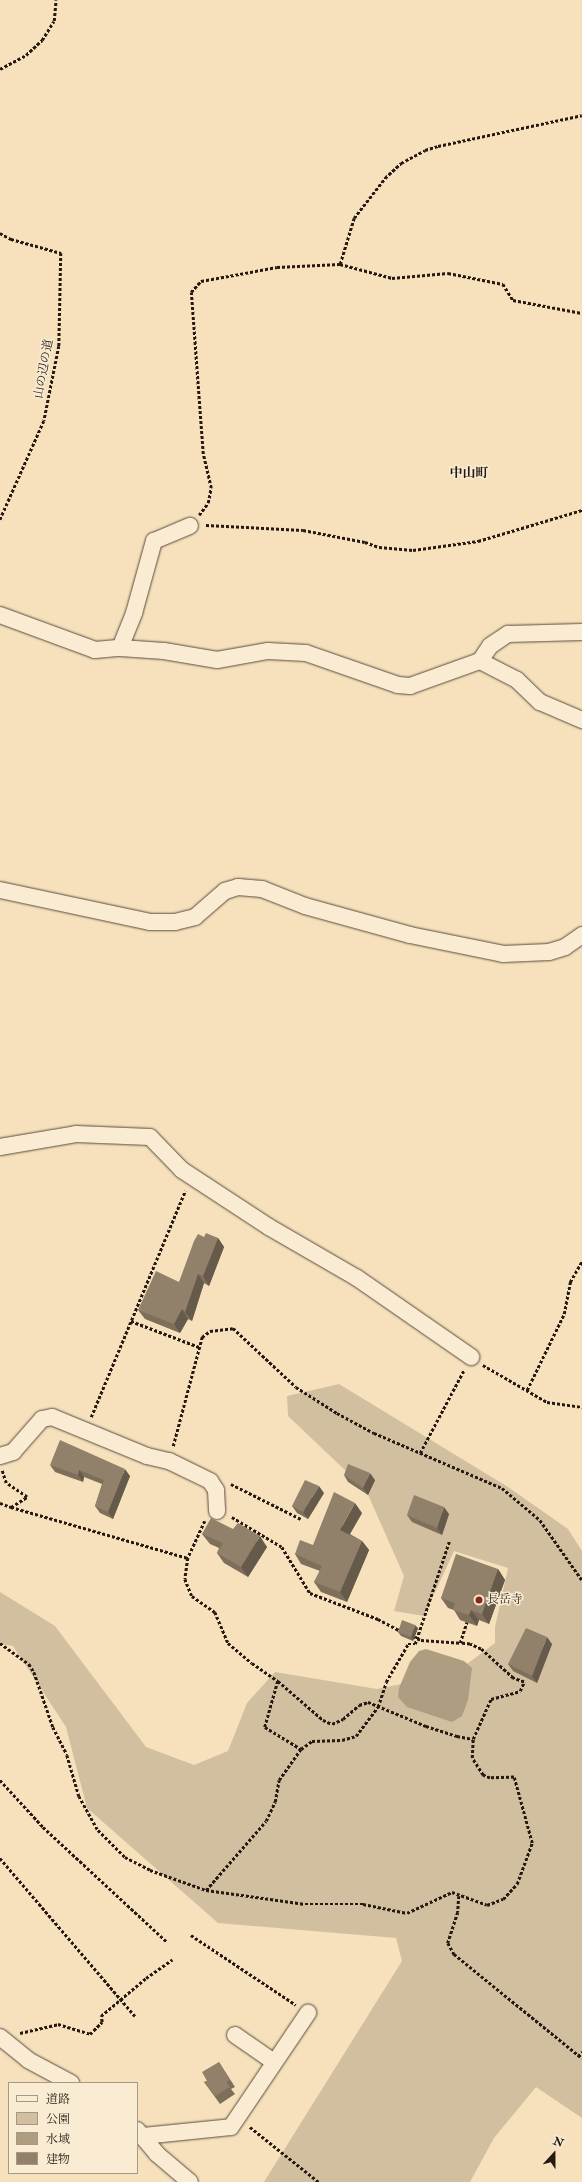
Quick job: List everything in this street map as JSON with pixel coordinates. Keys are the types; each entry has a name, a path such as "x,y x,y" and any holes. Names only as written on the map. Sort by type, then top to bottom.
{"street":[{"path":"120,648 134,614 154,541 190,526"},
{"path":"0,615 95,650 120,648 164,651 217,660 268,651 306,653 398,685 410,686 480,660 490,646 508,634 534,632 548,635 582,632"},
{"path":"480,660 517,680 540,702 582,720"},
{"path":"0,890 150,922 175,922 195,917 225,891 238,887 262,889 305,906 410,935 503,954 549,952 565,947 582,935"},
{"path":"0,1147 76,1134 150,1137 192,1176 269,1227 357,1278 471,1357"},
{"path":"1,1463 13,1452 42,1419 52,1417 85,1432 147,1456 169,1461 210,1481 216,1490 217,1511"},
{"path":"140,2133 231,2127 308,2013"},
{"path":"235,2035 274,2062"},
{"path":"3,2040 28,2060 69,2082"},
{"path":"140,2133 157,2154 190,2182"}],"path":[{"path":"0,69 26,56 42,40 54,21 56,0"},
{"path":"340,264 354,218 385,178 401,163 424,150 438,146 582,115"},
{"name":"山の辺の道","path":"0,233 11,239 62,253 59,346 44,421 0,520"},
{"path":"190,526 208,503 211,488 203,454 191,292 201,281 277,267 340,264 392,278 448,272 503,284 513,300 582,313"},
{"path":"190,526 231,524 303,530 365,542 379,547 413,550 478,541 582,510"},
{"path":"85,1432 192,1176"},
{"path":"527,1390 564,1314 570,1282 582,1261"},
{"path":"131,1321 199,1347"},
{"path":"169,1461 202,1337 210,1330 233,1328 296,1387 337,1413 420,1453 502,1488 540,1520 582,1580"},
{"path":"420,1453 471,1357 547,1402 582,1407"},
{"path":"1,1463 6,1483 27,1497 11,1507"},
{"path":"210,1481 222,1480 301,1519"},
{"path":"0,1503 188,1558"},
{"path":"405,1633 378,1619 310,1593 282,1547 248,1525 217,1511 208,1515 188,1558 186,1579 192,1596 215,1612 228,1643 323,1720 332,1724 343,1719 359,1705 368,1702 451,1734 473,1738"},
{"path":"206,1890 266,1822 275,1802 279,1780 301,1749 312,1740 342,1740 356,1736 378,1707 386,1682 408,1644 415,1644 449,1542"},
{"path":"460,1644 467,1622"},
{"path":"0,1643 29,1664 34,1672 53,1727 67,1755 78,1796 98,1830 125,1857 150,1870 206,1890 305,1904 363,1904 407,1913 452,1892 487,1905 503,1899 517,1884 532,1842 514,1778 490,1778 483,1775 472,1758 473,1738 491,1699 520,1691 524,1682 513,1678 481,1649 411,1636"},
{"path":"278,1682 265,1727 301,1749"},
{"path":"0,1780 43,1827 167,1942"},
{"path":"0,1858 135,2016"},
{"path":"460,1896 458,1912 448,1943 454,1954 582,2058"},
{"path":"191,1935 308,2013"},
{"path":"3,2040 20,2033 58,2024 90,2034 102,2022 102,2016 146,1978 172,1960"},
{"path":"578,2056 582,2052"},
{"path":"238,2117 319,2182"}],"green space":[{"path":"339,1384 508,1487 568,1529 582,1551 582,2118 536,2087 494,2138 470,2182 264,2182 402,1961 396,1938 218,1923 87,1808 66,1727 13,1646 0,1644 0,1592 55,1626 146,1747 194,1765 228,1751 247,1703 275,1672 377,1689 455,1673 495,1643 495,1627 508,1568 454,1551 424,1616 394,1611 404,1576 366,1490 288,1416 287,1396"}],"water":[{"path":"426,1649 464,1661 472,1668 468,1700 462,1716 452,1722 407,1707 398,1697 399,1688 410,1662 419,1651"}],"building":[{"path":"206,1233 218,1238 203,1276 198,1274 185,1312 182,1309 174,1324 138,1310 156,1271 179,1282 194,1241 198,1234 204,1237"},
{"path":"60,1440 125,1469 108,1512 95,1506 104,1480 79,1470 78,1475 50,1465"},
{"path":"348,1464 370,1473 363,1488 344,1475"},
{"path":"305,1480 319,1486 303,1512 292,1506"},
{"path":"334,1492 355,1503 340,1530 362,1541 340,1592 314,1582 322,1566 295,1554 300,1540 313,1545"},
{"path":"414,1495 444,1507 437,1528 407,1515"},
{"path":"211,1518 233,1529 238,1523 260,1536 241,1567 217,1553 223,1543 202,1534"},
{"path":"456,1554 498,1569 482,1614 471,1610 469,1615 453,1610 455,1603 441,1598"},
{"path":"402,1620 415,1625 411,1637 398,1632"},
{"path":"526,1628 547,1637 532,1676 508,1664"},
{"path":"219,2062 230,2080 226,2082 230,2087 215,2096 204,2082 207,2081 202,2072"}],"place":[{"name":"長岳寺","path":"479,1600"}],"district":[{"name":"中山町","path":"469,473"}]}
